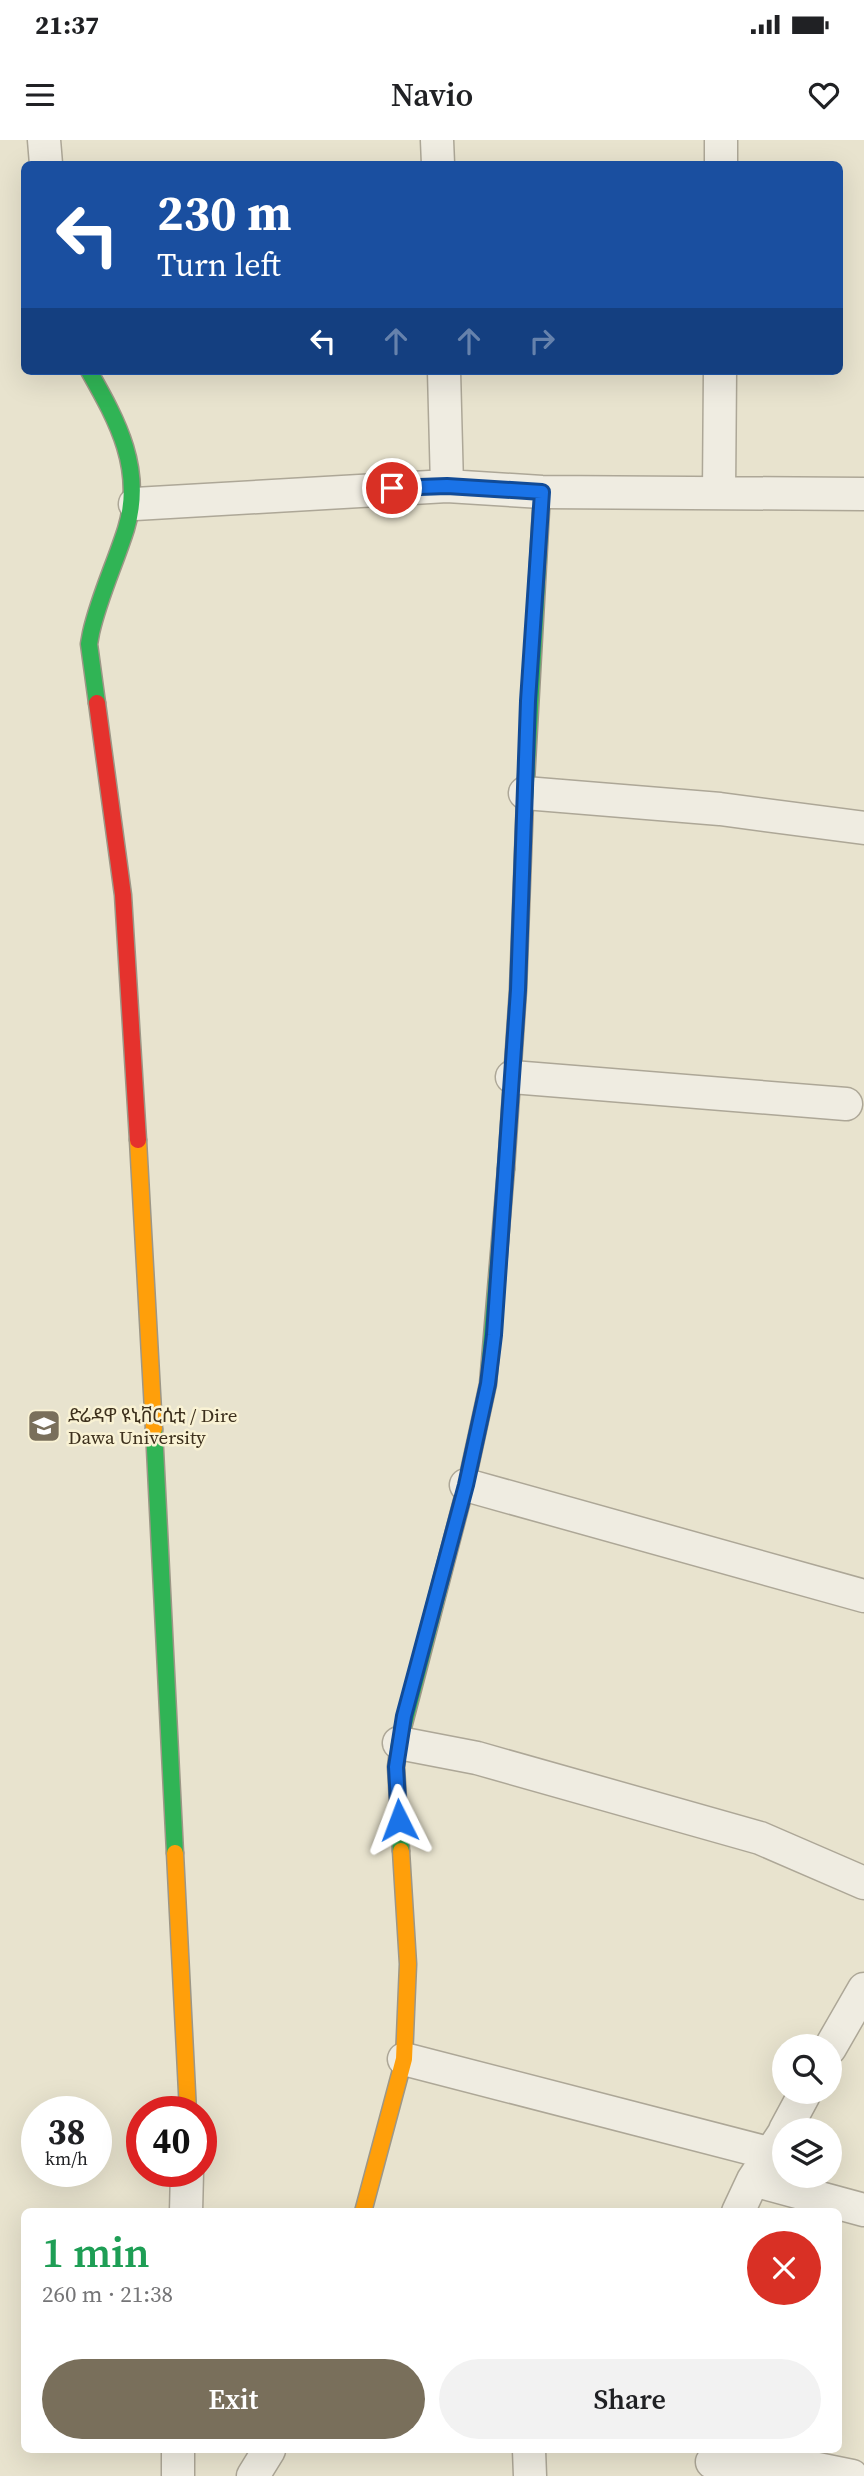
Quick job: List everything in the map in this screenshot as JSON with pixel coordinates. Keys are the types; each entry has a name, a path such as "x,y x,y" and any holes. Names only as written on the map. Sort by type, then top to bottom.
{"street":[{"path":"44,140 46,161"},
{"path":"437,140 438,161"},
{"path":"721,140 721,161"},
{"path":"91,375 123,430 135,477 135,504 127,532 92,615 89,644 123,895 145,1239 187,2096"},
{"path":"444,375 447,486"},
{"path":"719,492 720,375"},
{"path":"135,504 447,486 542,492 864,494"},
{"path":"364,2208 404,2059 408,1964 396,1767 399,1743 466,1485 488,1384 494,1335 518,990 525,793 542,492"},
{"path":"525,793 720,809 864,828"},
{"path":"512,1077 846,1104"},
{"path":"466,1485 864,1596"},
{"path":"399,1743 477,1758 747,1834 864,1883"},
{"path":"838,2034 864,1989"},
{"path":"404,2059 772,2137"},
{"path":"740,2208 753,2180 772,2151"},
{"path":"753,2180 864,2210"},
{"path":"186,2208 187,2187"},
{"path":"178,2453 178,2476"},
{"path":"253,2476 267,2453"},
{"path":"529,2453 530,2476"},
{"path":"712,2463 778,2461 852,2476"}],"traffic: fast":[{"path":"91,375 110,409 125,447 132,487 126,529 98,606 89,644 97,703"},
{"path":"525,800 542,492"},
{"path":"401,1851 396,1767 399,1743 466,1485 488,1384 506,1169"},
{"path":"154,1429 175,1853"}],"traffic: slow":[{"path":"138,1140 154,1429"},
{"path":"364,2208 404,2059 408,1964 401,1851"},
{"path":"175,1853 187,2096"}],"traffic: jam":[{"path":"97,703 123,895 138,1140"},
{"path":"506,1169 518,990 525,800"}],"place":[{"name":"ድሬዳዋ ዩኒቨርሲቲ / Dire Dawa University","path":"44,1426"}],"route":[{"path":"392,488 447,486 542,492 528,701 518,990 494,1335 488,1384 466,1485 404,1716 396,1767 399,1820"}]}
